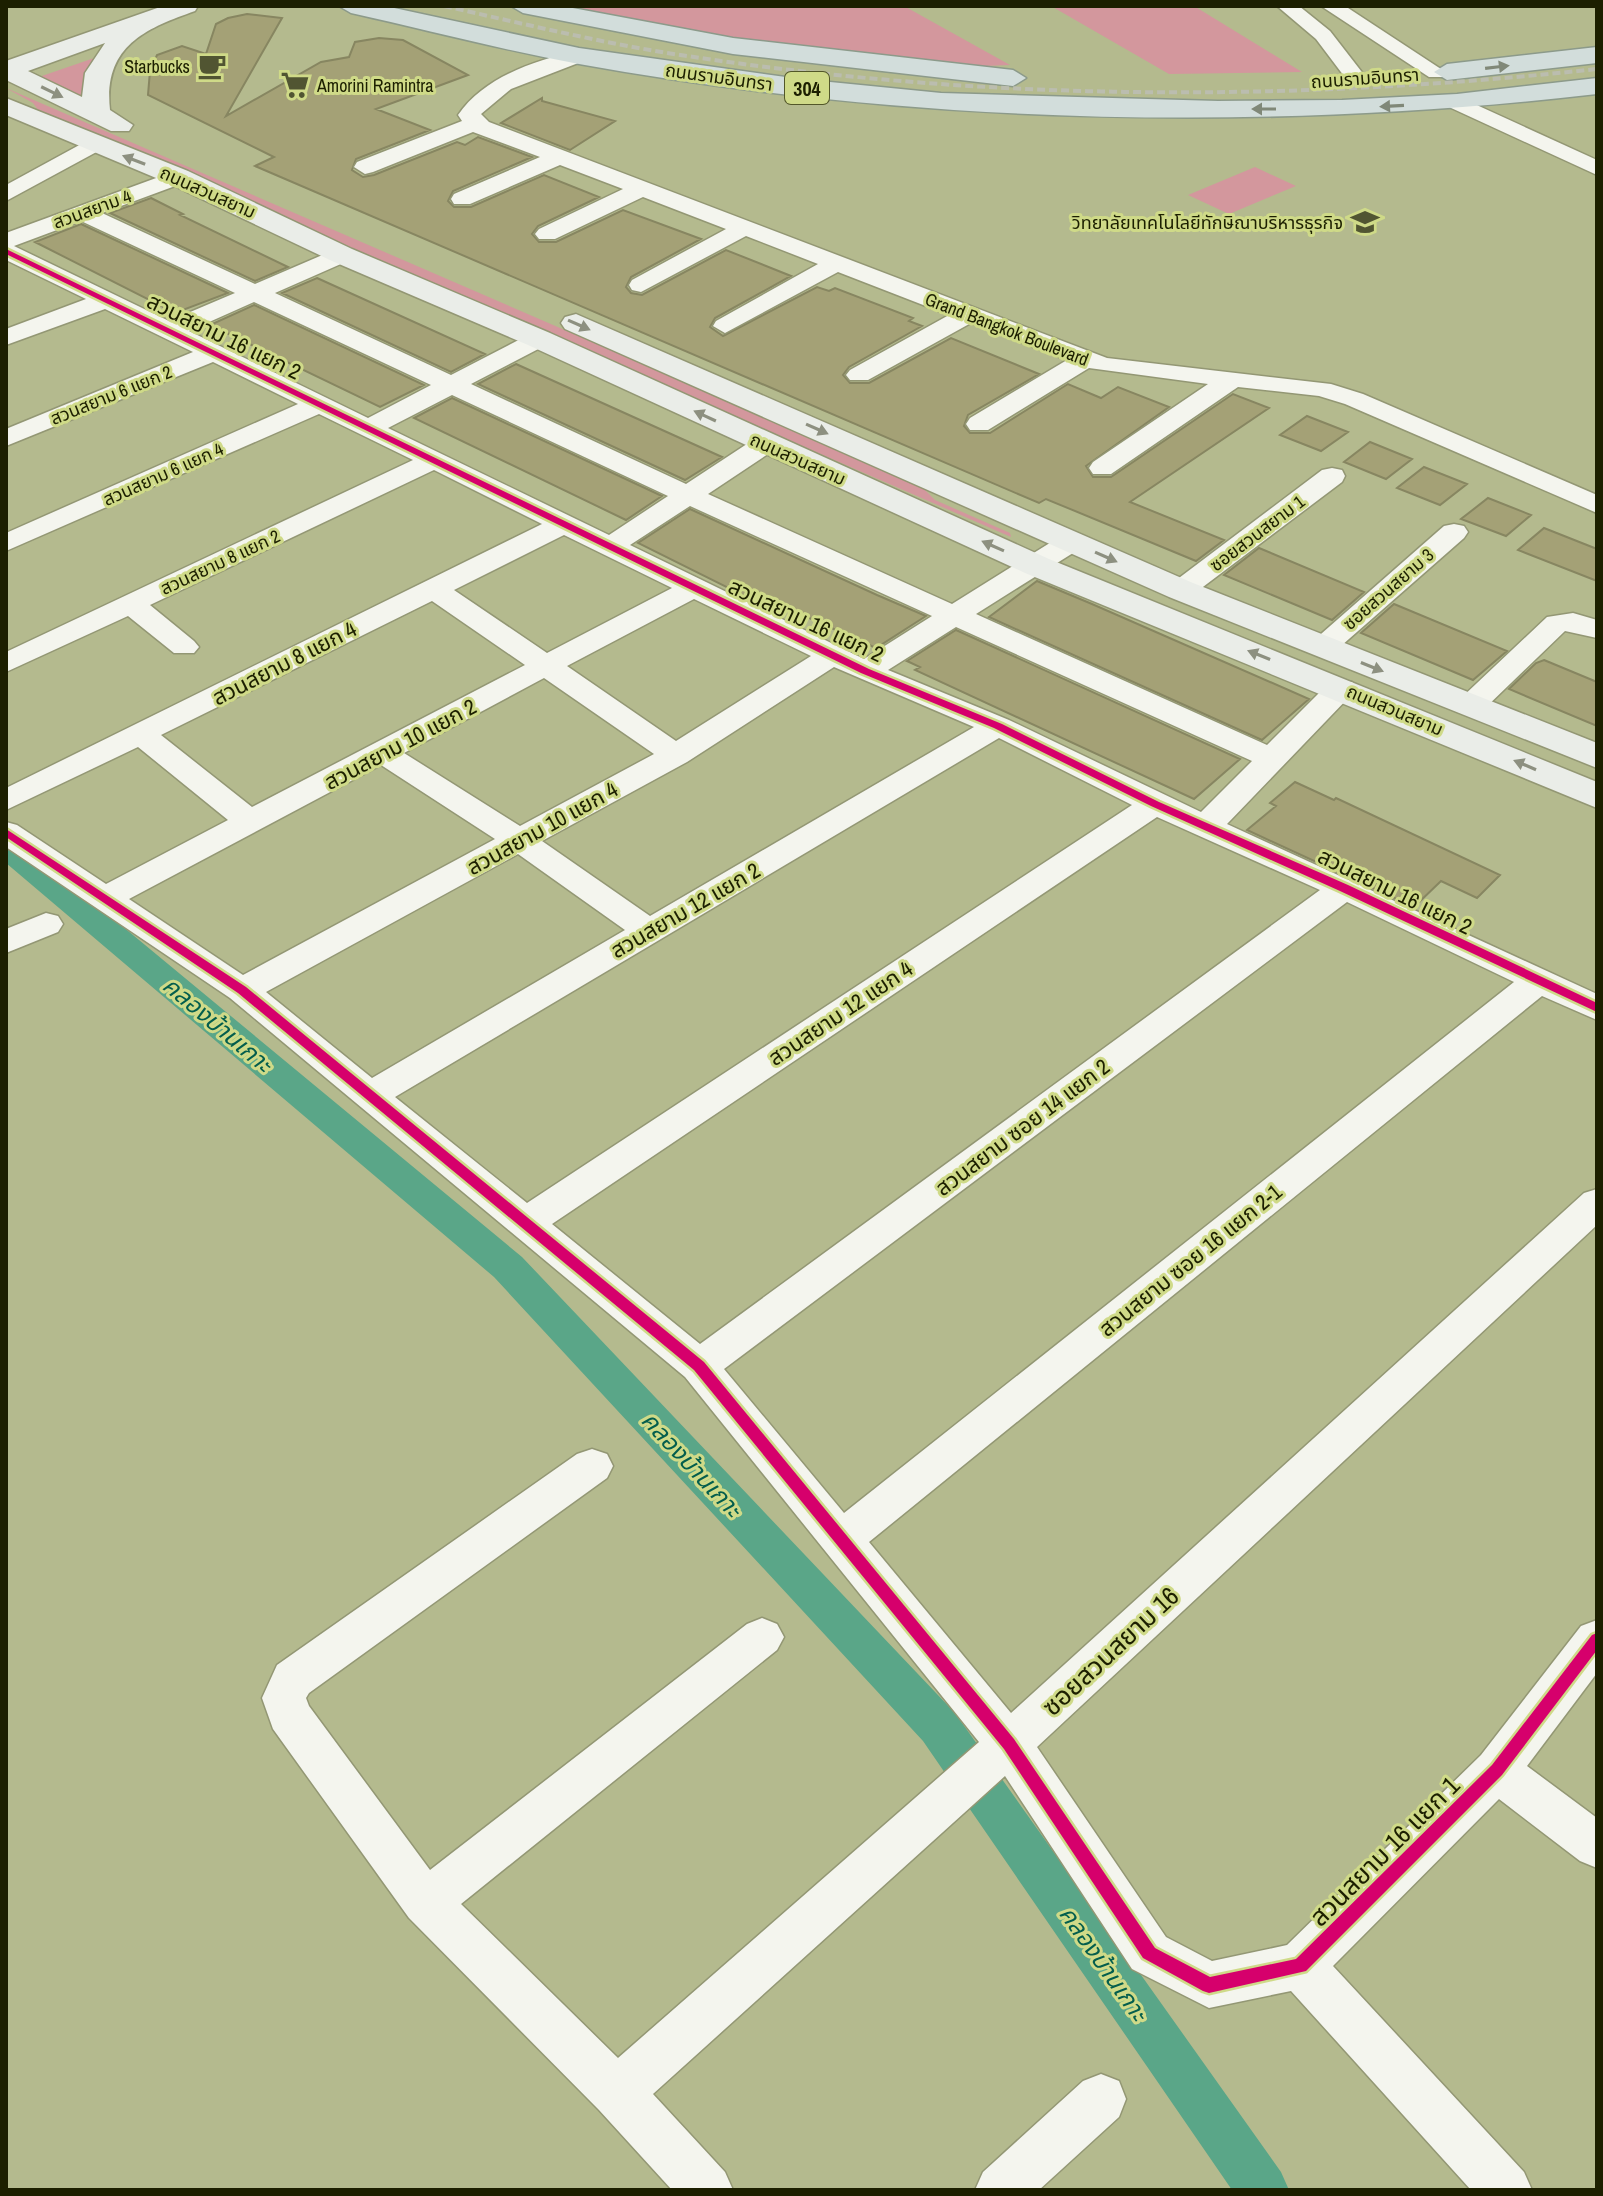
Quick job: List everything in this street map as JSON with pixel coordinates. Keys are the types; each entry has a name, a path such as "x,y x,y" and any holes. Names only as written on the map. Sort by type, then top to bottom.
{"highway":[{"name":"ถนนรามอินทรา","path":"351,6 518,52 579,56 877,96 1020,105 1088,95 1278,83"},
{"name":"ถนนรามอินทรา","path":"410,6 645,56 801,78 1265,109 1457,102 1597,86"},
{"name":"ถนนรามอินทรา","path":"523,6 733,46 1088,95"},
{"name":"ถนนรามอินทรา","path":"493,9 721,55 924,85"},
{"name":"ถนนรามอินทรา","path":"1326,81 1436,73 1597,55"}],"street":[{"name":"ถนนสวนสยาม","path":"6,50 138,14 186,6"},
{"path":"1287,6 1323,35 1357,80"},
{"path":"1331,6 1436,73"},
{"name":"ถนนสวนสยาม","path":"6,70 138,14"},
{"path":"6,194 96,129 93,84 100,66 138,14"},
{"path":"498,88 518,52 547,66"},
{"path":"365,167 476,123 469,115 475,104 498,88 547,66 579,56"},
{"name":"ถนนสวนสยาม","path":"6,70 96,129 178,177 355,238 539,339 765,444 1037,566 1341,688 1597,796"},
{"path":"1457,102 1597,168"},
{"name":"ถนนสวนสยาม","path":"6,106 67,133 96,129 1181,590 1597,756"},
{"name":"Grand Bangkok Boulevard","path":"476,123 1086,359 1133,369 1304,385 1354,399 1597,505"},
{"path":"6,131 67,133"},
{"path":"462,199 559,157"},
{"name":"สวนสยาม 4","path":"6,241 178,177"},
{"path":"547,234 642,189"},
{"path":"83,213 253,295 688,495 1272,759"},
{"path":"641,285 744,228"},
{"path":"170,330 253,295 355,238"},
{"name":"สวนสยาม 16 แยก 2","path":"6,251 865,671 998,726 1155,804 1344,888 1597,1008"},
{"path":"725,326 837,263"},
{"path":"6,338 104,301"},
{"path":"859,375 969,314"},
{"path":"370,427 539,339"},
{"name":"สวนสยาม 6 แยก 2","path":"6,438 216,352"},
{"path":"979,424 1086,359"},
{"path":"1102,468 1233,379"},
{"name":"สวนสยาม 6 แยก 4","path":"6,543 320,404"},
{"path":"609,547 765,444"},
{"name":"สวนสยาม 8 แยก 2","path":"6,663 434,460"},
{"name":"ซอยสวนสยาม 1","path":"1181,590 1332,476"},
{"name":"สวนสยาม 8 แยก 4","path":"6,800 562,525"},
{"name":"ซอยสวนสยาม 3","path":"1323,647 1454,532"},
{"path":"865,671 1071,542"},
{"name":"สวนสยาม 10 แยก 2","path":"105,898 547,668 693,588"},
{"path":"434,589 676,755"},
{"path":"131,604 184,647"},
{"path":"1470,706 1557,623 1573,622 1597,629"},
{"name":"สวนสยาม 10 แยก 4","path":"242,990 676,755 835,654"},
{"path":"1207,825 1341,688"},
{"name":"สวนสยาม 12 แยก 2","path":"372,1094 998,726"},
{"path":"142,735 250,822"},
{"path":"383,753 519,840 649,931"},
{"name":"สวนสยาม 12 แยก 4","path":"525,1223 1155,804"},
{"path":"6,832 242,990 699,1366 842,1539 984,1766 1149,1953 1209,1985 1300,1966 1506,2190"},
{"name":"สวนสยาม ซอย 14 แยก 2","path":"699,1366 1344,888"},
{"path":"6,942 46,924"},
{"name":"สวนสยาม ซอย 16 แยก 2-1","path":"842,1539 1537,982"},
{"name":"ซอยสวนสยาม 16","path":"617,2092 984,1766 1597,1203"},
{"path":"592,1466 293,1679 284,1698 289,1715 426,1902 617,2092 707,2190"},
{"path":"426,1902 762,1637"},
{"name":"สวนสยาม 16 แยก 1","path":"1300,1966 1497,1770 1597,1639"},
{"path":"1497,1770 1597,1846"},
{"path":"1001,2190 1101,2099"}],"shaded area":[{"path":"567,6 904,6 1010,65 984,66 807,50 687,32"},
{"path":"1051,6 1194,6 1302,72 1169,74"},
{"path":"100,56 82,99 36,78"},
{"path":"6,88 918,483 935,500 1010,533 1011,537 41,114 33,103"},
{"path":"1255,167 1296,186 1229,214 1188,195"}],"building":[{"path":"247,14 282,18 226,116 321,62 349,57 355,42 379,38 403,40 468,75 376,109 430,130 356,159 352,170 363,177 374,175 457,142 465,145 478,137 532,157 453,191 448,201 454,207 471,207 544,175 599,197 538,226 532,234 539,242 556,242 623,210 701,239 631,277 626,287 631,293 642,295 726,250 791,276 715,318 710,327 723,336 817,287 829,291 835,288 913,318 909,321 922,326 849,367 843,375 850,383 869,383 951,338 1039,374 968,415 964,426 970,433 990,433 1068,384 1101,398 1118,387 1169,407 1086,466 1093,477 1111,477 1233,394 1269,408 1130,502 1224,540 1196,561 1046,499 1039,503 255,166 274,157 148,95 150,71 157,55 182,46 206,54 216,24"},
{"path":"542,98 542,101 615,121 570,150 501,123"},
{"path":"151,198 288,267 255,281 110,213"},
{"path":"81,224 228,293 175,313 35,242"},
{"path":"317,278 485,354 451,372 282,293"},
{"path":"254,305 424,385 380,407 210,325"},
{"path":"516,364 722,457 685,480 478,384"},
{"path":"452,398 662,496 626,520 414,418"},
{"path":"1307,416 1348,432 1321,451 1280,435"},
{"path":"1370,442 1412,459 1386,479 1344,462"},
{"path":"1424,467 1467,484 1440,505 1397,488"},
{"path":"1488,498 1531,515 1506,536 1461,519"},
{"path":"690,509 926,616 876,648 787,608 779,613 638,543"},
{"path":"1544,528 1597,549 1597,581 1518,550"},
{"path":"1259,548 1364,592 1332,620 1224,575"},
{"path":"1037,581 1309,699 1262,740 989,617"},
{"path":"1394,604 1507,651 1473,680 1361,633"},
{"path":"956,630 1240,759 1194,799 915,670 920,667 907,661"},
{"path":"1544,660 1597,682 1597,726 1509,689 1536,663"},
{"path":"1295,782 1500,875 1477,898 1441,881 1414,907 1247,830 1276,806 1270,803"}],"waterway":[{"name":"คลองบ้านเกาะ","path":"6,846 508,1267 939,1727 1263,2190"}],"railway":[{"path":"444,6 595,40 687,56 914,82 1028,89 1255,92 1483,80 1597,69"}],"cycle path":[{"path":"6,251 865,671 998,726 1155,804 1344,888 1597,1008"},
{"path":"6,832 242,990 699,1366 1009,1744 1149,1953 1209,1985 1300,1966 1497,1770 1597,1639"}],"place":[{"name":"Starbucks","path":"212,66"},
{"name":"Amorini Ramintra","path":"295,85"},
{"name":"วิทยาลัยเทคโนโลยีทักษิณาบริหารธุรกิจ","path":"1365,222"}]}
